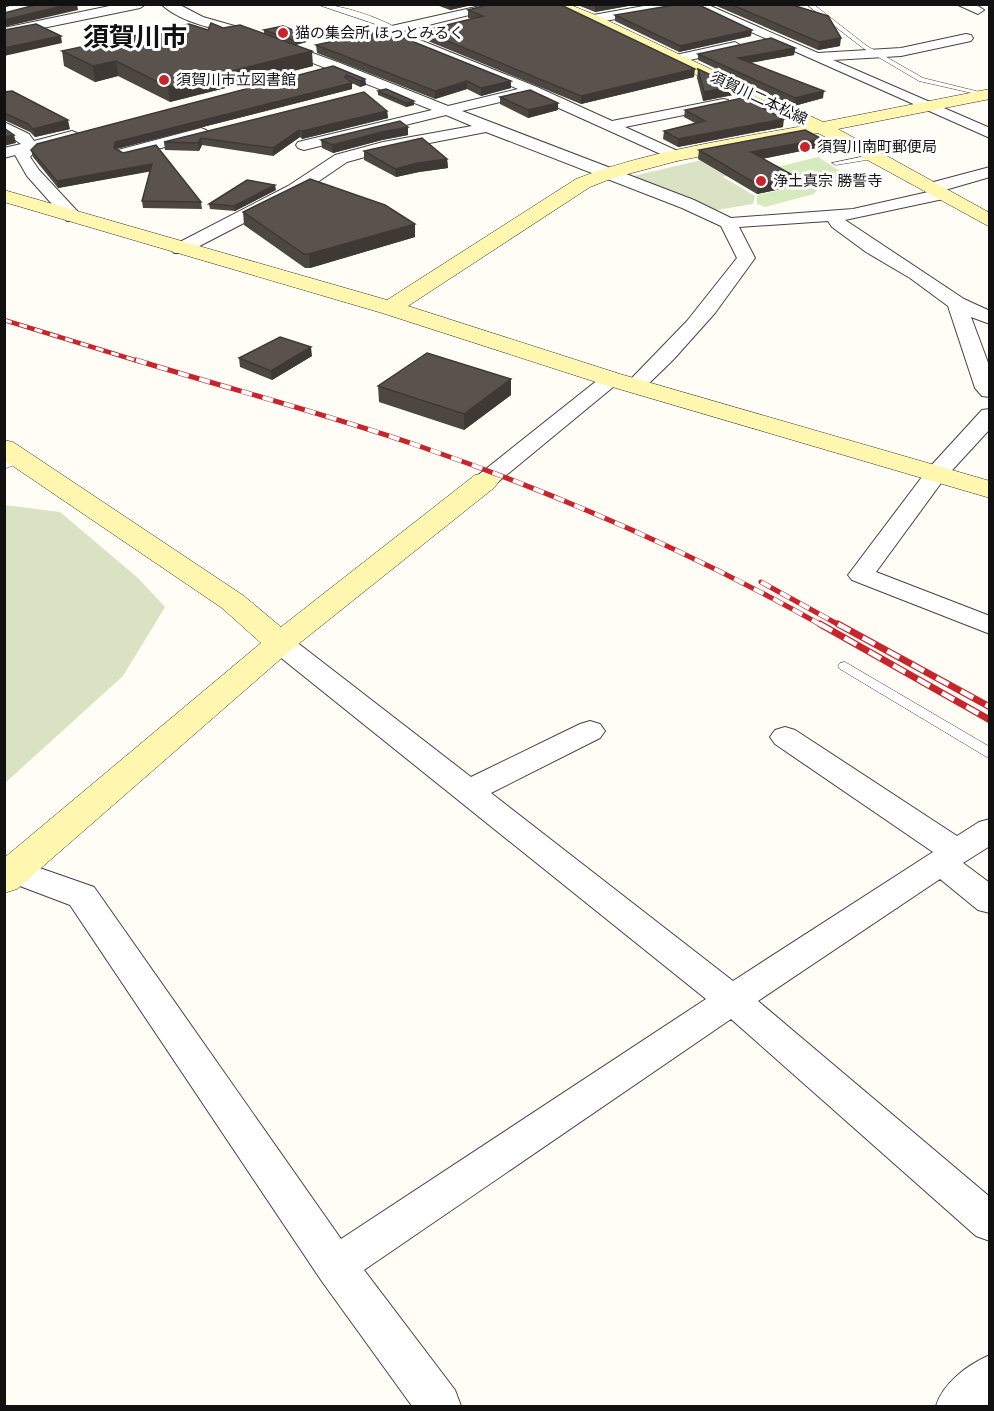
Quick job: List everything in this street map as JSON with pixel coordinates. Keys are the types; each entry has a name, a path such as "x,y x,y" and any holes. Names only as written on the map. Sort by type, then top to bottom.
{"street":[{"path":"4,32 140,4"},
{"path":"167,4 186,15 294,51 491,126 606,174 688,204 728,223 834,217 937,191 990,172"},
{"path":"386,32 508,4"},
{"name":"須賀川二本松線","path":"554,4 593,19 822,128 990,221"},
{"path":"593,19 680,4"},
{"path":"694,4 990,134"},
{"path":"962,4 978,10"},
{"path":"186,15 205,10"},
{"path":"386,32 532,90 613,125 676,156"},
{"path":"676,59 772,38"},
{"path":"815,58 901,52 966,38"},
{"path":"294,51 317,46"},
{"path":"313,72 335,66"},
{"path":"363,92 386,87"},
{"path":"304,145 532,90"},
{"path":"390,308 583,183 606,174 676,156 987,94"},
{"path":"613,125 755,97"},
{"path":"4,126 24,137 31,147"},
{"path":"180,249 293,190 345,157 386,146 454,136 491,126"},
{"path":"124,153 215,130"},
{"path":"4,153 87,132"},
{"path":"31,147 22,156 33,173 73,217"},
{"path":"4,196 180,249 390,308 611,379 990,490"},
{"path":"834,217 838,223 872,248 917,273 957,303 990,318"},
{"path":"635,386 669,354 710,309 746,258 728,223"},
{"path":"957,303 986,388 990,391"},
{"path":"9,875 280,643 611,379"},
{"path":"990,415 936,474 861,575 990,626"},
{"path":"10,457 233,603 280,643 732,1000 990,1222"},
{"path":"469,791 590,731"},
{"path":"785,737 949,857 990,901"},
{"path":"336,1266 990,830"},
{"path":"9,875 82,896 336,1266 439,1407"},
{"path":"958,1407 990,1377"}],"lane":[{"path":"319,4 352,13 386,32"},
{"path":"809,4 865,47 921,80 987,94"},
{"path":"836,163 875,156"},
{"path":"845,666 990,754"}],"green space":[{"path":"818,157 840,171 847,179 839,186 817,190 814,194 765,207 757,204 757,195 798,186 769,169"},
{"path":"710,158 734,173 723,177 755,196 753,204 711,211 629,177"},
{"path":"5,505 60,512 138,578 165,607 123,676 5,783"}],"building":[{"path":"39,4 71,4 4,20 4,13"},
{"path":"491,4 559,4 695,69 581,96 423,31 483,16 468,10"},
{"path":"680,4 697,4 752,30 680,46 615,15"},
{"path":"730,4 789,4 828,16 841,38 819,42"},
{"path":"211,23 223,28 240,25 312,51 168,87 116,61 93,66 62,51 189,24 208,30"},
{"path":"36,24 61,36 4,48 4,30"},
{"path":"283,26 310,37 295,41 264,30"},
{"path":"384,30 511,81 481,88 467,81 435,91 316,45"},
{"path":"771,38 795,48 738,58 824,91 795,98 698,54"},
{"path":"333,66 365,79 360,81 346,75 345,77 352,83 115,142 114,148 123,153 156,145 201,202 142,201 152,164 57,181 31,150 37,144"},
{"path":"698,69 734,86 704,92"},
{"path":"386,89 414,101 406,103 378,91"},
{"path":"530,90 558,103 528,110 500,97"},
{"path":"12,91 68,120 33,129 28,124 4,113 4,92"},
{"path":"364,92 387,111 299,130 273,148 201,138 198,143 164,142"},
{"path":"752,96 770,104 760,107 784,119 678,139 664,131 705,121 685,110"},
{"path":"400,121 408,127 332,145 321,140"},
{"path":"4,128 14,135 4,137"},
{"path":"805,130 822,139 751,152 796,177 758,185 699,150"},
{"path":"422,138 447,159 395,169 364,151"},
{"path":"310,179 385,205 415,224 304,254 243,212"},
{"path":"247,180 275,185 234,206 209,204"},
{"path":"280,337 311,347 271,371 239,358"},
{"path":"427,353 511,379 464,414 378,386"}],"railway":[{"path":"4,320 141,362"},
{"path":"136,360 384,434 523,484 676,550 823,626"},
{"path":"761,582 841,626"},
{"path":"820,624 990,720"},
{"path":"838,624 990,707"}],"place":[{"name":"猫の集会所 ほっとみるく","path":"283,33"},
{"name":"須賀川市立図書館","path":"164,80"},
{"name":"須賀川南町郵便局","path":"805,147"},
{"name":"浄土真宗 勝誓寺","path":"761,181"}],"district":[{"name":"須賀川市","path":"135,37"}]}
